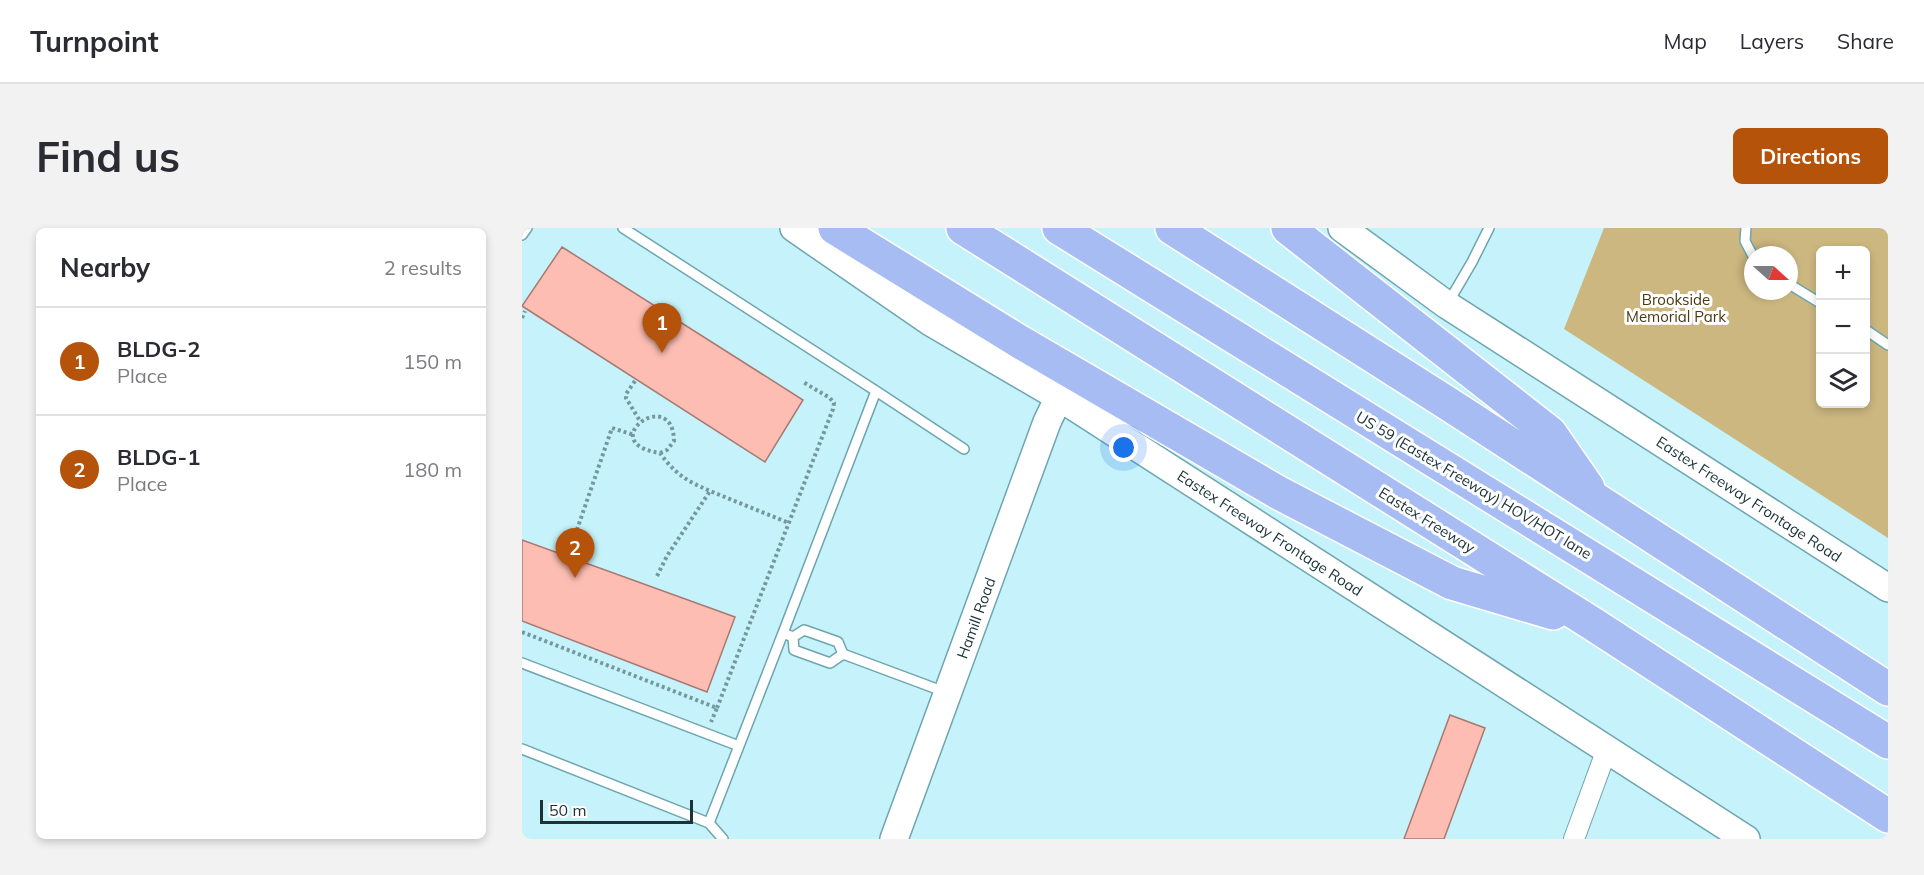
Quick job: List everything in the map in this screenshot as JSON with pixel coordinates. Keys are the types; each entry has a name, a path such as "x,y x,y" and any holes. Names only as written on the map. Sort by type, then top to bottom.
{"highway":[{"path":"835,228 1020,342 1289,498 1452,583 1593,624"},
{"name":"Eastex Freeway","path":"963,228 1593,624 1888,816"},
{"name":"US 59 (Eastex Freeway) HOV/HOT lane","path":"1059,228 1888,742"},
{"path":"1172,228 1888,689"},
{"path":"1288,228 1550,433 1595,499"}],"main road":[{"name":"Eastex Freeway Frontage Road","path":"794,228 929,321 1059,397 1746,839"},
{"name":"Eastex Freeway Frontage Road","path":"1354,232 1447,305 1888,588"},
{"name":"Hamill Road","path":"894,839 1047,422 1059,397"}],"street":[{"path":"1574,839 1606,749"}],"lane":[{"path":"522,235 527,228"},
{"path":"623,228 964,448"},
{"path":"1447,305 1489,228"},
{"path":"1746,228 1745,241 1748,246"},
{"path":"1798,289 1816,300"},
{"path":"1870,333 1888,345"},
{"path":"709,823 876,391"},
{"path":"793,637 804,630 838,642 843,654 948,693"},
{"path":"783,633 793,637"},
{"path":"793,637 795,650 830,663 843,654"},
{"path":"522,663 739,746"},
{"path":"522,749 709,823 723,839"}],"path":[{"path":"522,318 525,311"},
{"path":"635,381 626,394 626,398 640,421"},
{"path":"706,734 834,403 830,398 803,382"},
{"path":"654,416 662,418 672,427 674,441 667,450 660,453 643,450 636,445 633,440 634,435 640,421 654,416"},
{"path":"571,547 612,428 634,435"},
{"path":"660,453 671,468 686,480 789,523"},
{"path":"657,576 710,491"},
{"path":"522,632 717,708"}],"green space":[{"name":"Brookside Memorial Park","path":"1604,228 1888,228 1888,538 1564,329"}],"building":[{"path":"562,247 803,400 765,462 522,306"},
{"path":"522,540 735,617 707,692 522,621"},
{"path":"1450,715 1485,728 1444,839 1404,839"}],"place":[{"name":"BLDG-2","path":"662,353"},
{"name":"BLDG-1","path":"575,578"}]}
